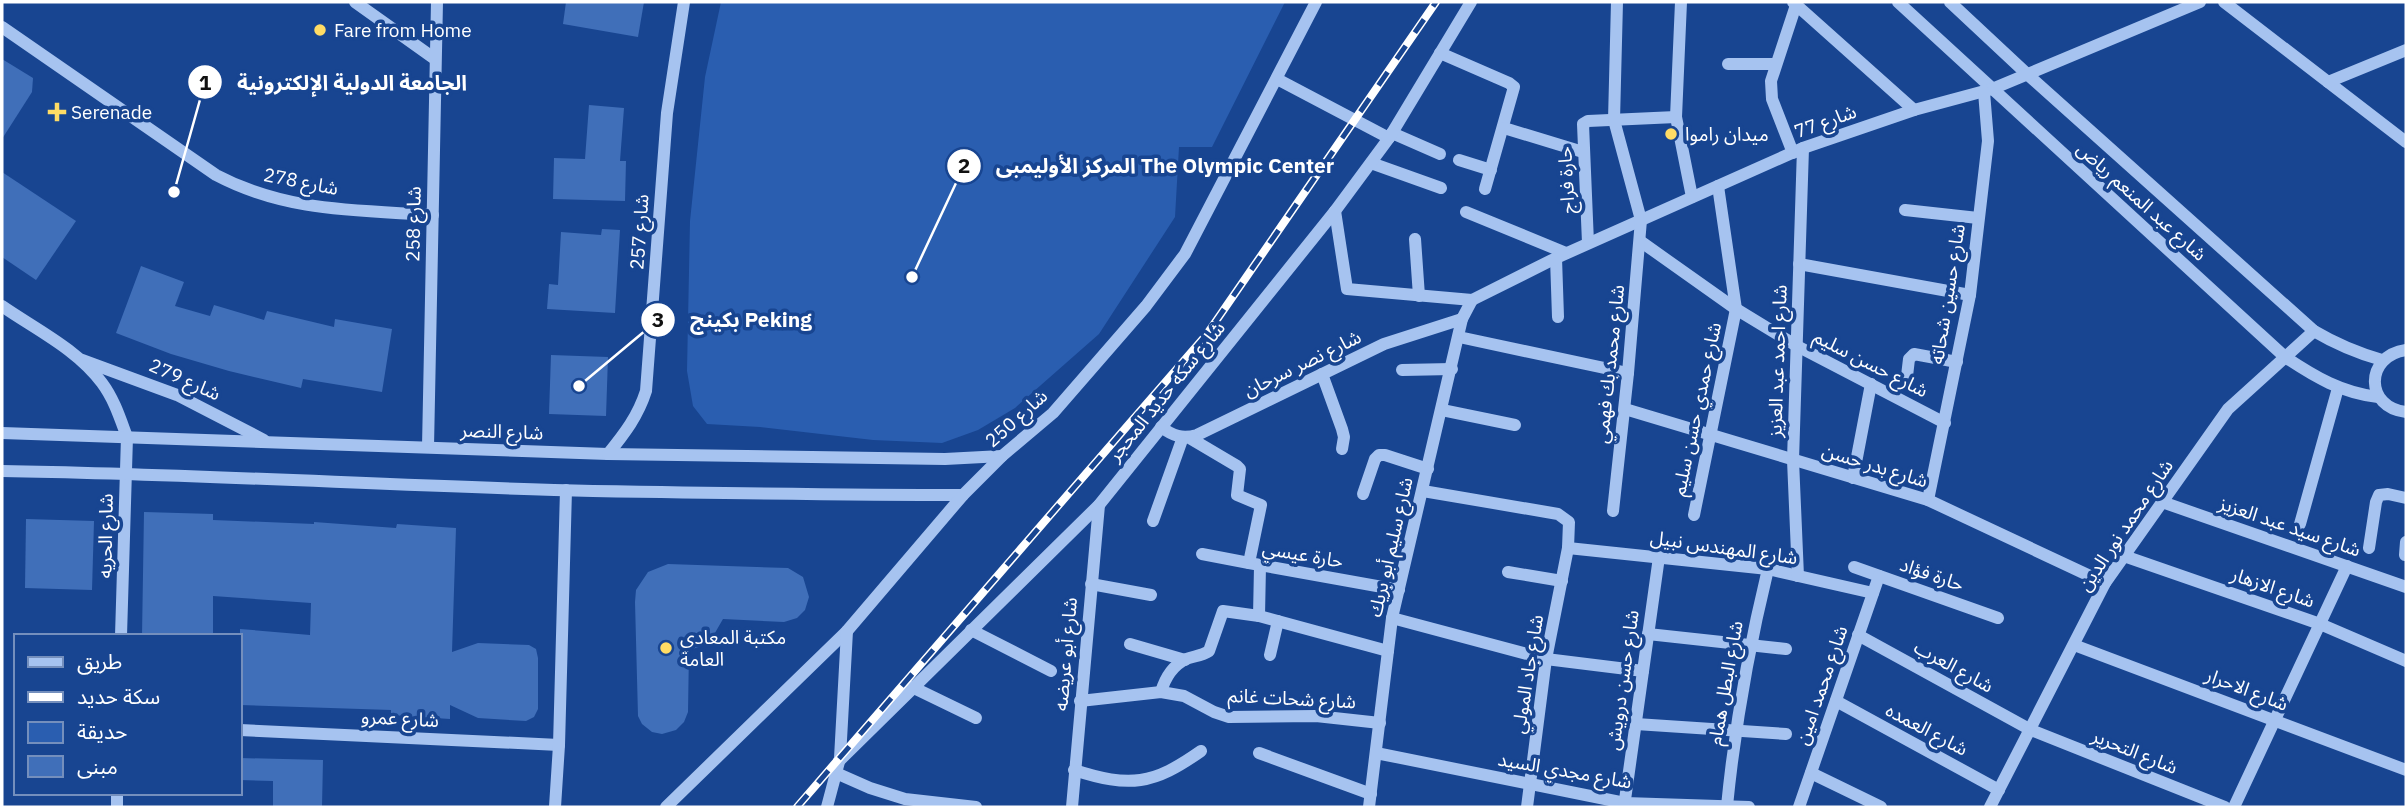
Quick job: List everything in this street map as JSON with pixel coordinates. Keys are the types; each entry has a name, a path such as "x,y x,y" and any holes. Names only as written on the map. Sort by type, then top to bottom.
{"street":[{"path":"355,2 435,59"},
{"name":"شارع 258","path":"428,447 437,2"},
{"name":"شارع 257","path":"608,454 631,425 646,391 667,113 684,2"},
{"name":"شارع 250","path":"666,807 847,631 963,495 1062,403 1146,306 1185,254 1316,2"},
{"name":"شارع سكه حديد المحجر","path":"838,767 912,687 1099,505 1371,163 1391,135 1471,2"},
{"name":"شارع محمد بك فهمي","path":"1613,511 1625,409 1641,220 1614,120 1617,2"},
{"path":"1681,2 1676,117 1692,197"},
{"name":"شارع عبد المنعم رياض","path":"1898,2 1988,90 2285,357 2338,388 2358,395 2378,397 2389,408 2406,412"},
{"name":"شارع عبد المنعم رياض","path":"1950,2 2314,331 2335,344 2382,360"},
{"name":"شارع 77","path":"1472,300 1561,255 1798,151 1914,110 1988,90 2200,2"},
{"path":"2224,2 2406,142"},
{"path":"1798,151 1772,99 1771,81 1795,3 1914,110"},
{"name":"شارع 278","path":"2,27 216,175 239,187 263,196 315,207 433,215"},
{"path":"2328,82 2406,50"},
{"path":"1440,53 1509,83 1514,88 1485,189"},
{"path":"1728,64 1776,64"},
{"path":"1276,79 1391,135 1440,154"},
{"name":"شارع حسين شحاته","path":"1928,500 1970,295 1988,141 1988,90"},
{"name":"حارة فراج","path":"1588,243 1583,124 1588,121 1676,117"},
{"path":"1504,128 1583,152"},
{"name":"شارع احمد عبد العزيز","path":"1798,151 1799,264 1793,460 1798,576"},
{"path":"1459,160 1491,170"},
{"path":"1371,163 1441,188"},
{"name":"شارع حمدي حسن سليم","path":"1694,515 1736,309 1718,186"},
{"path":"1905,210 1978,218"},
{"path":"1335,211 1345,286 1350,290 1472,300"},
{"path":"1466,212 1561,255 1558,317"},
{"path":"1415,239 1419,296"},
{"name":"شارع حسن سليم","path":"1640,241 1736,309 1797,346 1945,423"},
{"path":"1799,264 1970,295"},
{"name":"شارع سليم أبو بريك","path":"1370,801 1392,618 1462,319 1472,300"},
{"name":"شارع 279","path":"2,306 82,360 177,395 268,442"},
{"name":"شارع نصر سرحان","path":"1185,437 1384,344 1462,319"},
{"name":"شارع محمد نور الدين","path":"1990,807 2105,583 2228,409 2314,331"},
{"path":"1459,337 1628,373"},
{"path":"2378,397 2374,384 2376,371 2382,360 2395,352 2406,350"},
{"path":"1907,376 1909,359 1914,354 1957,362"},
{"name":"شارع 279","path":"82,360 107,391 127,437"},
{"path":"1402,370 1452,369"},
{"path":"1322,374 1342,429 1342,449"},
{"path":"1853,478 1871,384"},
{"path":"2300,524 2338,388"},
{"name":"شارع بدر حسن","path":"1625,409 1928,500 2105,583"},
{"path":"1442,410 1516,425"},
{"path":"1153,521 1185,437 1171,434 1161,427"},
{"name":"شارع النصر","path":"2,433 608,454 945,458 1002,456"},
{"name":"شارع الحريه","path":"121,634 127,437"},
{"name":"حارة عيسي","path":"1185,437 1237,466 1240,469 1237,495 1261,505 1255,565 1399,590"},
{"path":"1363,494 1375,459 1379,455 1428,469"},
{"path":"2,471 126,473 566,490 963,495"},
{"path":"555,807 566,490"},
{"path":"1423,491 1558,514 1569,523 1568,548"},
{"path":"2369,548 2379,495 2406,498"},
{"name":"شارع سيد عبد العزيز","path":"2162,502 2406,587"},
{"name":"شارع أبو عريضه","path":"1072,807 1099,505"},
{"name":"شارع المهندس نبيل","path":"1568,548 1768,569 1873,593"},
{"name":"شارع جاد المولي","path":"1527,807 1546,659 1568,548"},
{"path":"1202,554 1255,565 1259,615"},
{"name":"شارع الازهار","path":"2124,556 2320,624 2406,661"},
{"name":"شارع حسن درويش","path":"1624,805 1659,557"},
{"path":"2234,807 2347,566"},
{"name":"حارة فؤاد","path":"1854,567 1998,618"},
{"name":"شارع البطل همام","path":"1727,806 1735,731 1750,645 1768,569"},
{"path":"1508,572 1562,581"},
{"name":"شارع محمد امين","path":"1799,807 1879,576"},
{"path":"1091,584 1151,595"},
{"path":"1161,692 1170,673 1185,660 1209,651 1223,611 1259,615 1388,651"},
{"path":"1392,618 1546,659 1643,671"},
{"path":"1270,654 1278,621"},
{"path":"971,630 1051,671"},
{"path":"827,807 838,767 847,631"},
{"path":"1648,634 1786,649"},
{"name":"شارع العرب","path":"1858,635 2031,730"},
{"path":"1130,644 1185,660"},
{"name":"شارع الاحرار","path":"2074,645 2406,769"},
{"path":"912,687 976,718"},
{"name":"شارع شحات غانم","path":"1080,701 1161,692 1184,696 1229,717 1316,716 1380,723"},
{"name":"شارع العمده","path":"1836,701 1999,790"},
{"path":"1636,724 1786,734"},
{"name":"شارع عمرو","path":"242,730 559,745"},
{"name":"شارع التحرير","path":"2031,730 2225,807"},
{"path":"1074,770 1107,781 1141,781 1173,771 1201,751"},
{"path":"1259,753 1370,801"},
{"name":"شارع مجدي السيد","path":"1376,754 1624,805 1749,807"},
{"path":"838,767 870,788 905,799 976,807"},
{"path":"1811,773 1881,807"}],"green space":[{"path":"721,2 1285,2 1212,147 1179,147 1175,217 1099,334 1015,408 978,430 942,443 873,440 707,424 693,406 687,371 690,221 705,77"}],"building":[{"path":"566,2 644,2 638,37 563,24"},
{"path":"2,59 33,78 32,92 2,139"},
{"path":"589,105 624,108 620,161 626,161 625,201 553,199 554,158 585,159"},
{"path":"2,172 76,221 36,280 2,257"},
{"path":"602,229 620,230 615,313 547,309 549,284 558,285 561,232 601,235"},
{"path":"141,266 184,282 175,306 210,316 214,305 264,320 267,311 334,327 335,319 392,329 382,392 303,379 301,388 171,354 116,333"},
{"path":"551,355 608,357 606,416 549,414"},
{"path":"144,512 213,514 213,520 456,528 452,652 478,643 529,645 536,649 538,709 534,717 526,721 478,718 450,705 450,719 391,715 391,710 242,705 240,629 310,635 311,603 213,596 213,634 142,634"},
{"path":"26,519 94,521 92,590 25,588"},
{"name":"مكتبة المعادي العامة","path":"668,564 788,568 803,577 809,597 805,610 797,618 784,622 723,619 712,638 702,646 689,650 688,712 684,722 676,730 662,734 652,732 642,724 638,716 635,602 636,590 648,572"},
{"path":"242,758 323,760 322,807 273,807 273,781 242,780"}],"railway":[{"path":"797,807 1207,334 1436,2"}],"place":[{"name":"Fare from Home","path":"320,30"},
{"name":"Serenade","path":"57,112"},
{"name":"ميدان راموا","path":"1671,134"},
{"name":"الجامعة الدولية الإلكترونية","path":"174,192"},
{"name":"المركز الأوليمبى The Olympic Center","path":"912,277"},
{"name":"بكينج Peking","path":"579,386"},
{"name":"مكتبة المعادي العامة","path":"666,648"}]}
